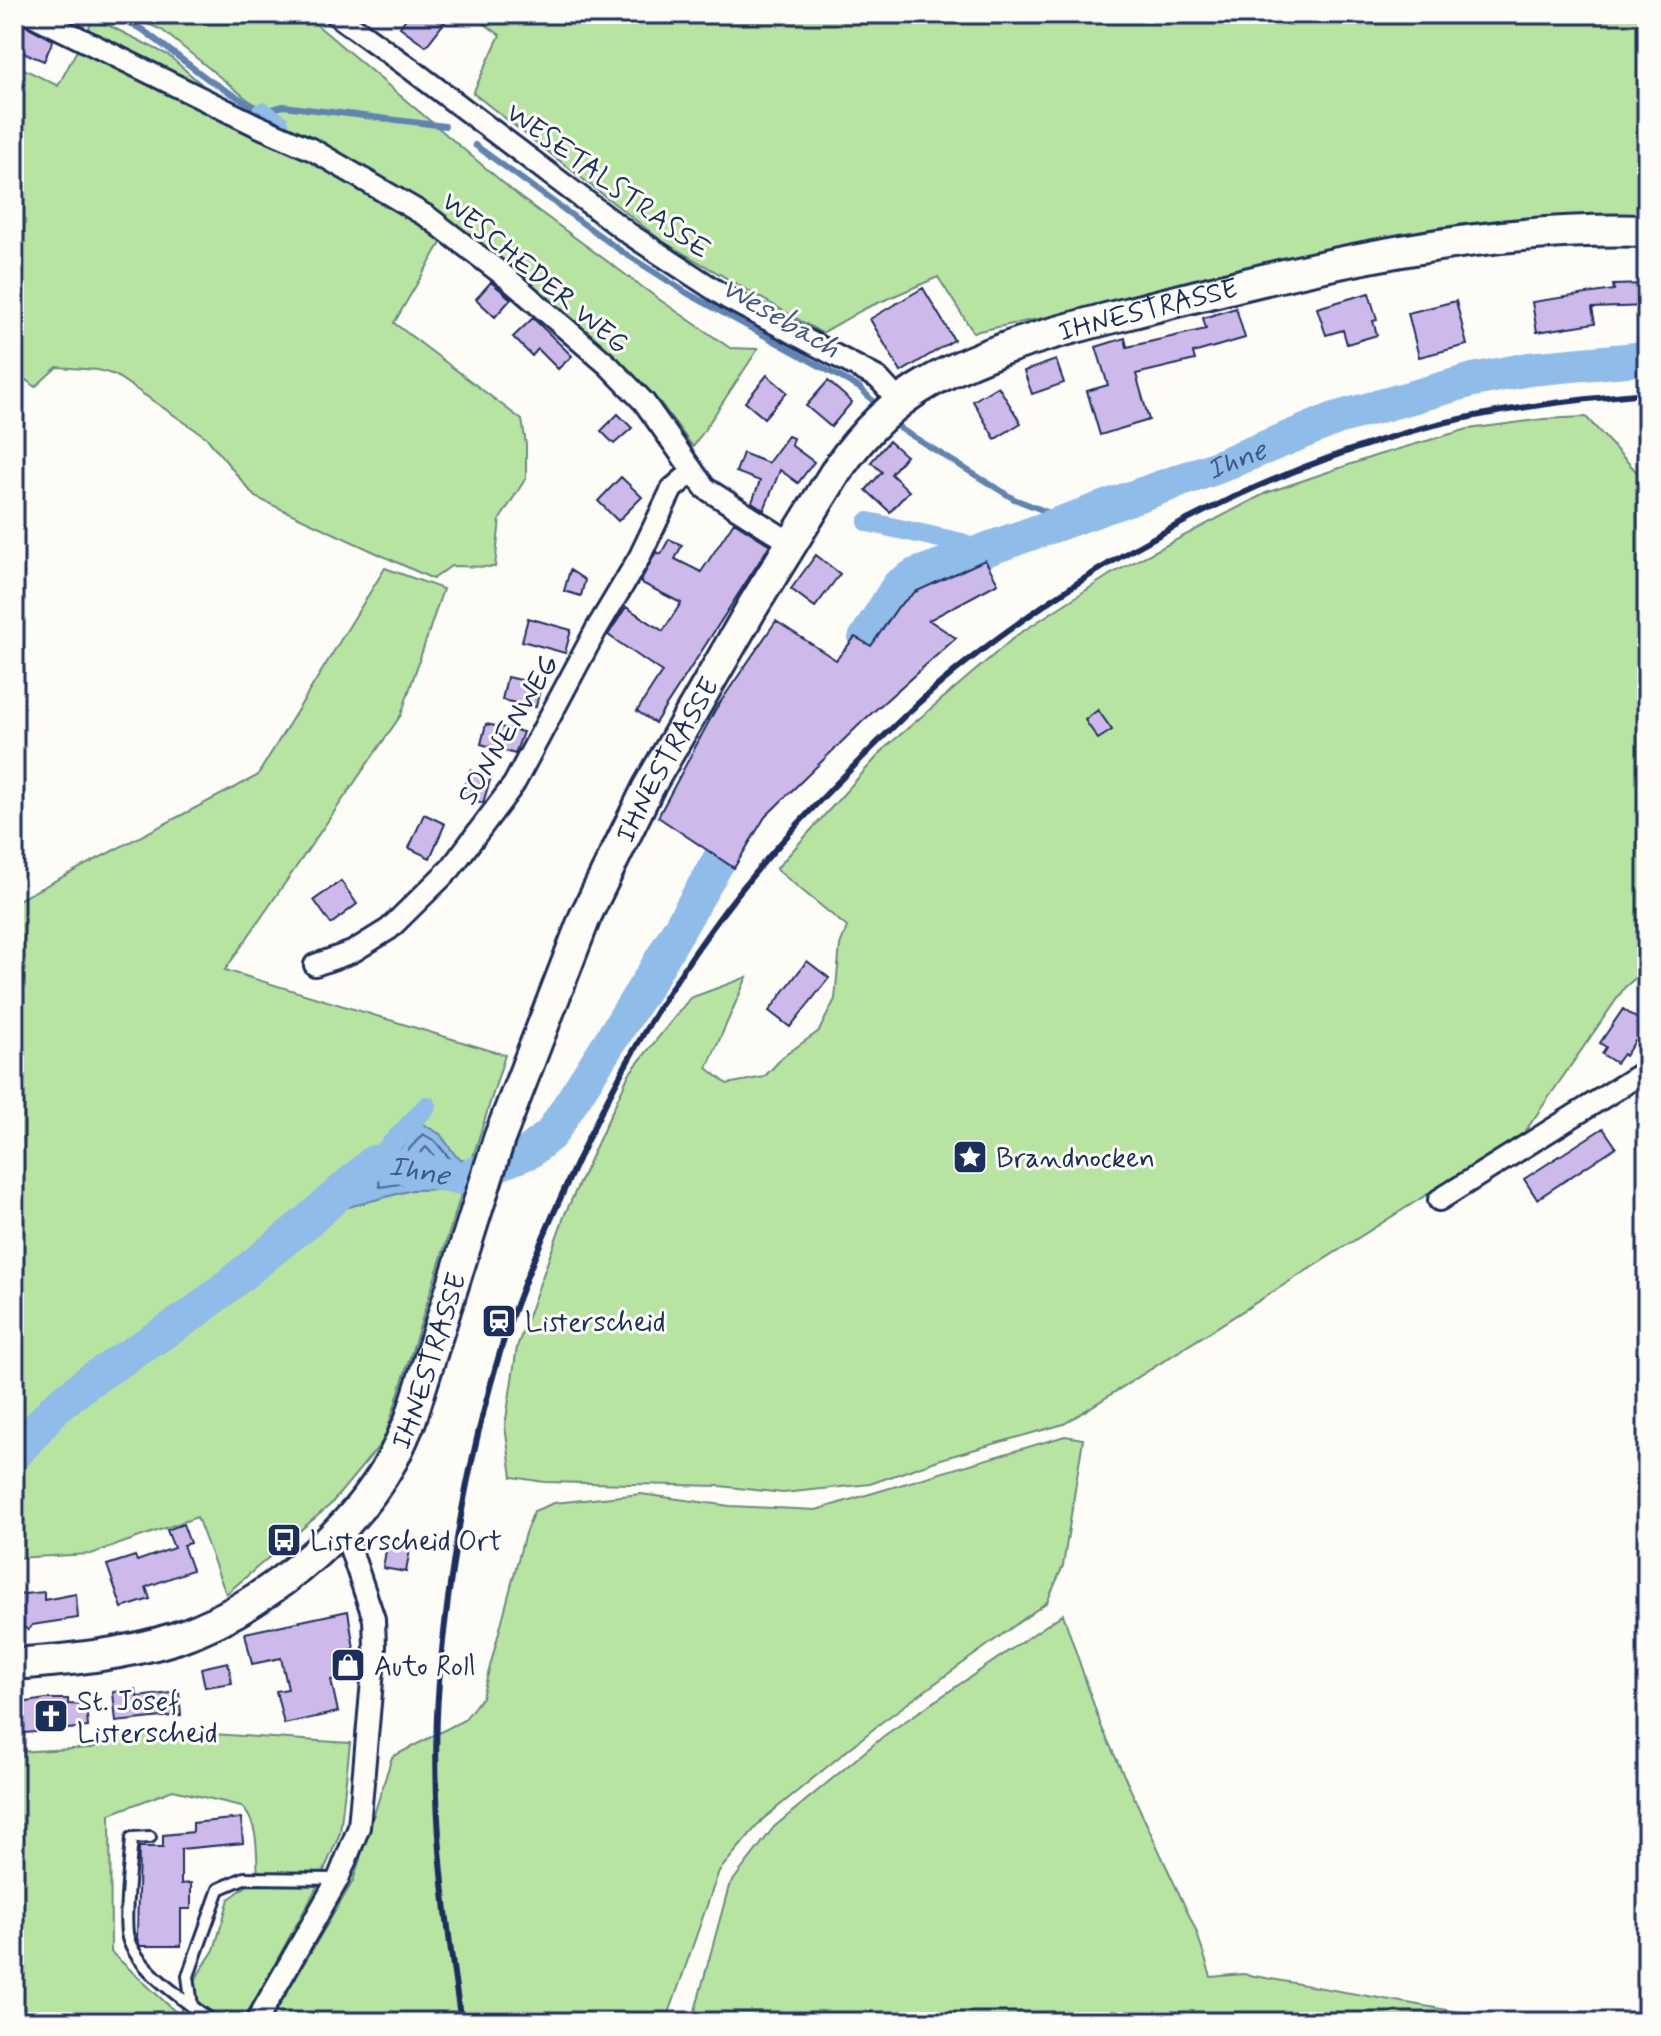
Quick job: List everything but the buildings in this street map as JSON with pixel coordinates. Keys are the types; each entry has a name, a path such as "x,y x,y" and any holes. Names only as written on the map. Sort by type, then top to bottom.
{"main road":[{"name":"IHNESTRASSE","path":"14,1664 73,1660 128,1650 211,1624 264,1592 343,1527 392,1459 410,1421 499,1139 585,917 642,800 791,543 851,450 891,410 928,383 952,371 1054,332 1331,264 1472,239 1553,231 1647,231"}],"street":[{"name":"WESCHEDER WEG","path":"30,14 313,150 428,217 506,277 608,365 644,402 705,488 791,543"},
{"name":"WESETALSTRASSE","path":"335,14 628,233 727,298 878,378 891,410"},
{"name":"SONNENWEG","path":"315,965 352,952 389,929 451,868 514,784 596,630 639,558 672,489 692,472"},
{"path":"1439,1200 1647,1070"},
{"path":"256,2022 338,1879 359,1827 375,1647 374,1619 343,1527"}],"lane":[{"path":"150,1837 132,1838 127,1933 131,1949 147,1968 214,2022"},
{"path":"192,2006 188,1976 219,1889 244,1878 338,1879"}],"green space":[{"path":"126,14 304,14 521,198 730,348 758,349 693,447 659,401 490,258 247,99 162,30"},
{"path":"471,14 1647,14 1647,216 1578,216 1441,229 1373,241 1104,305 973,332 938,277 864,309 822,333 662,241 473,93 500,35"},
{"path":"94,18 168,55 215,96 445,236 394,323 522,420 526,478 500,519 495,567 451,566 433,579 255,497 206,437 115,375 98,370 57,367 35,387 14,371 14,64 58,86"},
{"path":"1586,417 1647,483 1647,968 1625,987 1524,1133 1064,1424 941,1459 870,1484 783,1493 720,1486 544,1482 512,1477 505,1426 517,1347 565,1214 629,1074 690,998 747,977 707,1068 727,1084 764,1077 784,1056 819,1031 835,999 840,945 847,927 776,869 886,747 1017,635 1111,574 1266,493 1468,429"},
{"path":"385,568 443,589 401,715 225,970 505,1055 384,1440 330,1505 226,1594 197,1517 91,1554 14,1558 14,902 257,776"},
{"path":"1065,1436 1083,1439 1063,1566 1047,1602 882,1722 762,1820 719,1871 666,2022 269,2022 353,1881 392,1757 464,1720 482,1697 525,1533 534,1511 554,1503 641,1494 730,1506 816,1510"},
{"path":"1063,1614 1101,1726 1196,1930 1211,1977 1243,1974 1515,2022 692,2022 729,1886 774,1827 885,1735"},
{"path":"197,1733 350,1743 340,1833 317,1887 243,2022 14,2022 14,1752 92,1748 122,1735","holes":["173,1790 241,1806 254,1830 258,1877 229,1899 214,1950 179,2015 111,1952 110,1814"]}],"water":[{"path":"421,1123 440,1134 456,1156 467,1163 459,1189 412,1190 349,1207 353,1195 386,1165"}],"waterway":[{"name":"Wesebach","path":"109,14 143,30 209,80 262,112 283,106 445,126"},
{"path":"262,112 279,123"},
{"name":"Wesebach","path":"475,145 621,251 687,293 860,388 880,408"},
{"name":"Ihne","path":"865,639 898,586 915,575 1215,468 1337,418 1473,380 1529,369 1647,358"},
{"name":"Wesebach","path":"891,419 901,429 1014,499 1068,520"},
{"path":"868,522 962,543 974,553"},
{"name":"Ihne","path":"14,1455 55,1408 89,1381 193,1314 309,1220 374,1162 463,1178 529,1152 551,1134 651,977 719,860"},
{"path":"374,1162 427,1106"}],"railway":[{"path":"461,2022 440,1853 437,1725 449,1595 481,1421 518,1298 580,1154 649,1024 724,911 803,819 934,689 1020,622 1128,552 1242,493 1301,468 1422,428 1506,410 1647,393"}],"place":[{"name":"Brandnocken","path":"970,1157"},
{"name":"Listerscheid","path":"499,1321"},
{"name":"Listerscheid Ort","path":"284,1540"},
{"name":"Auto Roll","path":"348,1665"},
{"name":"St. Josef Listerscheid","path":"51,1716"}]}
